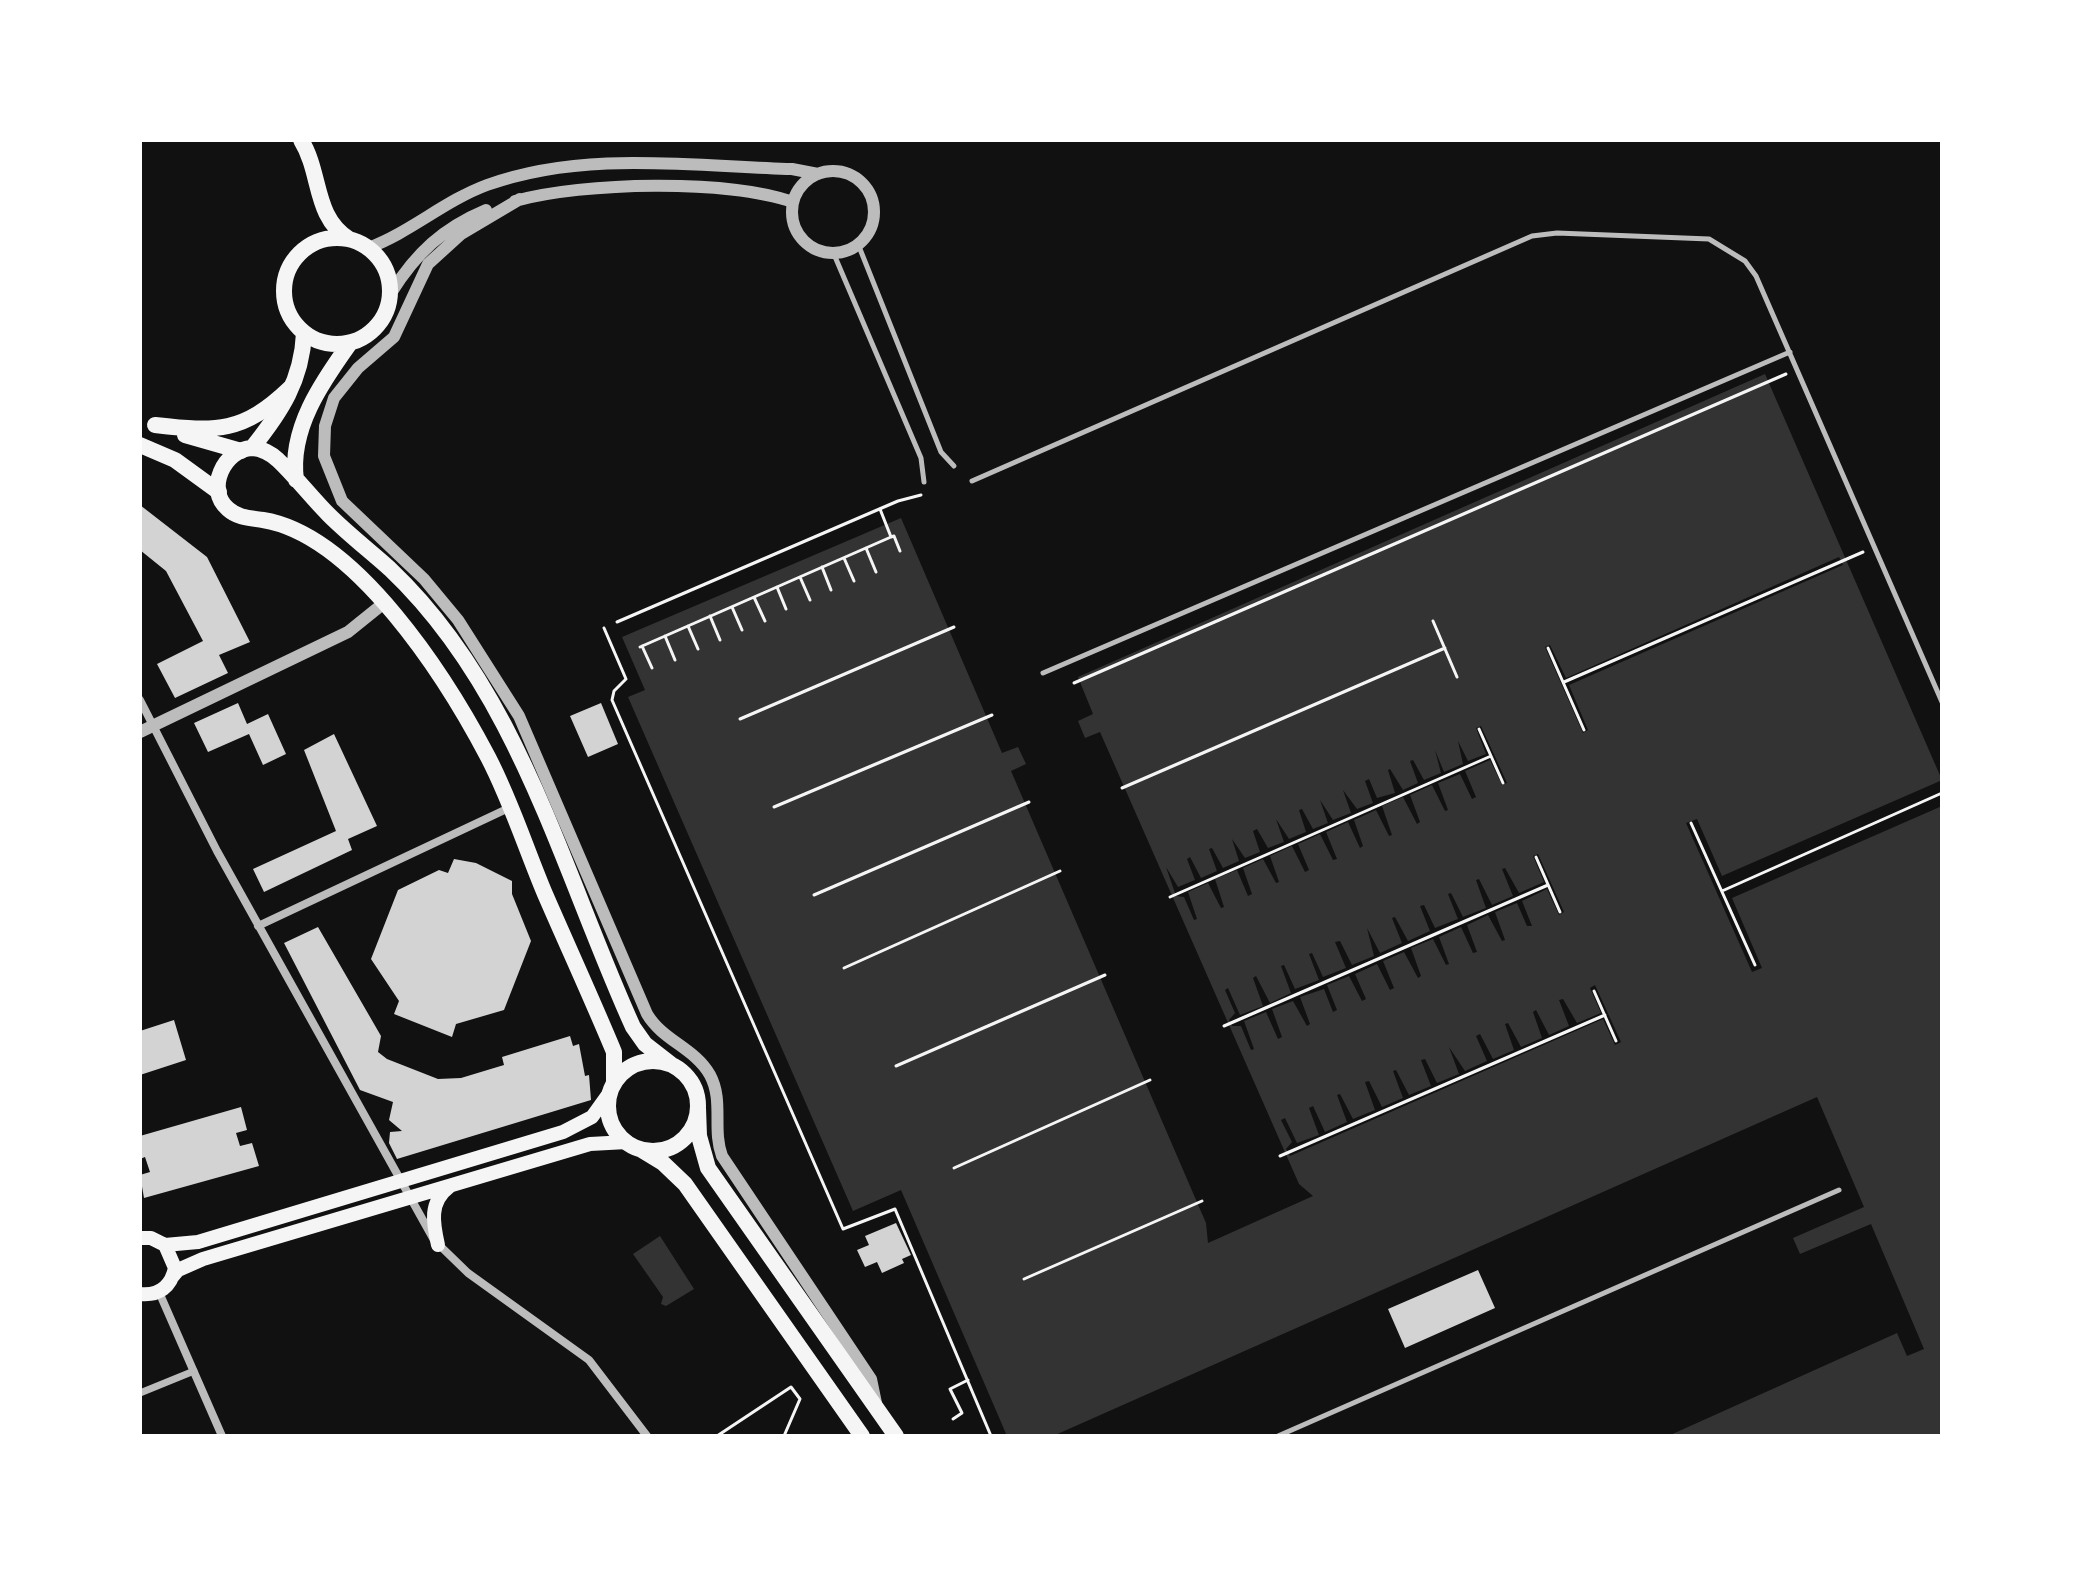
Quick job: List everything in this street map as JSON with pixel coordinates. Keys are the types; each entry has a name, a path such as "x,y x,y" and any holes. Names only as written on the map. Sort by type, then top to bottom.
{"main road":[{"path":"296,480 298,433 324,381 350,343 374,330 388,307 391,293 385,267 368,248 349,239 326,218 318,175 301,140"},
{"path":"349,239 323,240 310,245 289,267 284,299 289,314 304,333 326,343 350,343"},
{"path":"304,333 294,384 284,405 247,449 223,467 219,492 225,507 242,517 283,525 318,543 384,603 448,688 488,758 511,807 614,1052 612,1124 633,1145 663,1163 685,1184 862,1436"},
{"path":"148,423 199,430 238,426 264,412 294,384"},
{"path":"148,423 276,458 331,517 393,572 444,631 472,672 525,767 633,1027 645,1044 689,1078 698,1108 699,1136 708,1168 896,1436"},
{"path":"140,445 175,460 219,492"},
{"path":"141,1237 165,1245 198,1242 582,1124 592,1117 612,1087 639,1063 672,1065"},
{"path":"140,1294 159,1292 178,1270 203,1259 590,1144 633,1145 660,1150 679,1143 693,1128 698,1108"},
{"path":"438,1245 433,1217 436,1203 455,1183"},
{"path":"165,1245 174,1259 173,1276"}],"street":[{"path":"368,248 395,238 446,204 526,172 606,163 792,169 818,174 841,171 852,175 869,192 873,202 872,226 858,244 833,252 814,247 801,237 792,214 793,202 798,190 818,174"},
{"path":"391,293 417,257 448,228 492,207 520,199 585,188 653,188 767,193 793,202"},
{"path":"520,199 474,225 428,264 394,337 358,368 334,398 325,426 327,467 337,493 352,512 424,579 458,620 519,716 647,1014 659,1032 695,1055 710,1075 717,1099 716,1137 722,1156 871,1379 878,1410"},
{"path":"140,732 348,632 384,603"},
{"path":"140,700 258,926 399,1182 438,1245 493,1293 589,1360 647,1436"},
{"path":"258,926 511,807"},
{"path":"159,1292 222,1436"},
{"path":"140,1393 194,1371"}],"lane":[{"path":"972,481 1545,233 1709,239 1745,261 1756,276 1942,702"},
{"path":"858,244 941,452 954,466"},
{"path":"833,252 921,458 924,482"},
{"path":"1043,673 1790,352"},
{"path":"1278,1436 1839,1190"}],"path":[{"path":"1074,683 1797,369"},
{"path":"617,622 880,509 921,495"},
{"path":"880,509 891,537"},
{"path":"652,668 641,647 891,537 894,536 900,551"},
{"path":"1564,682 1874,547"},
{"path":"866,548 876,572"},
{"path":"844,558 854,581"},
{"path":"822,567 831,590"},
{"path":"800,577 810,600"},
{"path":"777,587 786,609"},
{"path":"754,597 765,621"},
{"path":"732,607 742,630"},
{"path":"710,616 720,640"},
{"path":"1433,621 1457,677"},
{"path":"688,626 698,649"},
{"path":"740,719 954,627"},
{"path":"604,628 626,679 614,691 612,700 843,1229 895,1209 991,1436"},
{"path":"665,636 675,660"},
{"path":"1122,788 1445,648"},
{"path":"1548,648 1584,730"},
{"path":"774,807 992,715"},
{"path":"1479,729 1503,783"},
{"path":"1170,897 1491,756"},
{"path":"1722,891 1942,793"},
{"path":"814,895 1029,802"},
{"path":"1691,823 1755,965"},
{"path":"1536,857 1560,912"},
{"path":"844,968 1060,871"},
{"path":"1224,1026 1548,885"},
{"path":"896,1066 1105,975"},
{"path":"1594,991 1616,1041"},
{"path":"1280,1156 1605,1015"},
{"path":"954,1168 1150,1080"},
{"path":"1024,1279 1202,1201"},
{"path":"953,1419 962,1413 950,1389 968,1380"},
{"path":"717,1436 791,1387 800,1399 784,1436"}],"shaded area":[{"path":"1765,374 1942,780 1942,1436 1668,1436 1897,1333 1907,1356 1924,1349 1871,1224 1800,1254 1793,1238 1864,1207 1817,1097 1053,1436 1007,1436 901,1190 853,1211 628,697 645,690 622,637 901,518 1002,753 1018,747 1026,764 1011,771 1206,1223 1208,1243 1313,1196 1299,1184 1100,732 1085,738 1078,721 1093,714 1078,677"},
{"path":"660,1236 694,1289 666,1306 661,1304 663,1297 633,1254"}],"pier":[{"path":"1839,557 1843,565 1569,685 1588,730 1583,733 1545,647 1550,645 1566,678"},
{"path":"1481,726 1507,783 1502,785 1490,760 1465,771 1476,797 1472,799 1460,774 1438,783 1448,810 1445,811 1432,785 1410,795 1420,822 1417,824 1403,797 1382,806 1392,835 1389,836 1376,810 1354,820 1363,846 1360,848 1348,822 1326,832 1337,859 1333,860 1320,834 1298,844 1309,870 1305,872 1292,846 1270,856 1279,882 1276,883 1263,859 1243,868 1252,894 1248,896 1237,870 1215,879 1224,907 1221,908 1208,883 1188,892 1197,919 1194,920 1184,897 1176,896 1166,867 1178,887 1195,880 1187,859 1190,857 1201,878 1217,871 1209,849 1212,848 1223,868 1239,861 1232,839 1245,858 1260,852 1253,831 1257,829 1268,848 1284,842 1276,819 1289,839 1306,832 1299,810 1302,809 1313,829 1328,823 1320,800 1333,820 1351,813 1343,790 1357,809 1373,803 1365,781 1369,779 1377,798 1395,793 1390,769 1403,790 1418,783 1410,761 1413,760 1424,780 1441,773 1435,750 1444,772 1463,764 1458,741 1468,761 1486,754 1476,728"},
{"path":"1940,781 1942,806 1732,898 1762,968 1752,972 1686,823 1697,819 1722,876"},
{"path":"1538,854 1564,912 1559,915 1547,889 1522,901 1532,926 1527,926 1517,903 1495,912 1505,940 1502,941 1488,915 1467,925 1477,952 1473,953 1461,927 1439,937 1449,964 1446,965 1433,939 1411,948 1421,976 1418,978 1404,952 1383,961 1394,988 1390,990 1377,964 1355,974 1366,999 1362,1001 1349,976 1327,985 1337,1010 1333,1012 1324,989 1300,997 1310,1024 1307,1026 1293,1001 1272,1009 1282,1037 1278,1039 1266,1012 1244,1021 1254,1049 1251,1050 1241,1026 1232,1026 1229,1020 1235,1013 1225,990 1228,988 1240,1015 1263,1006 1253,978 1256,976 1270,1003 1291,993 1281,966 1284,965 1295,989 1319,980 1309,954 1312,953 1323,977 1346,968 1335,942 1340,941 1352,965 1374,956 1367,928 1380,953 1402,943 1392,918 1395,917 1408,941 1430,931 1420,906 1424,905 1435,928 1458,919 1448,894 1451,893 1463,917 1486,908 1476,880 1479,879 1492,905 1513,896 1502,869 1505,868 1519,893 1544,882 1533,856"},
{"path":"1595,985 1621,1042 1615,1045 1603,1019 1290,1156 1286,1149 1292,1142 1281,1120 1285,1118 1297,1143 1319,1135 1309,1108 1313,1106 1325,1132 1347,1122 1337,1095 1340,1094 1353,1119 1375,1110 1365,1082 1369,1081 1382,1107 1403,1098 1393,1071 1396,1070 1409,1095 1431,1086 1421,1060 1425,1059 1437,1083 1459,1074 1449,1047 1465,1071 1487,1061 1476,1036 1480,1034 1493,1059 1514,1050 1505,1024 1508,1023 1521,1047 1542,1038 1533,1012 1536,1010 1549,1035 1569,1026 1559,1000 1563,999 1577,1023 1601,1013 1590,988"}],"building":[{"path":"140,505 207,557 250,642 219,655 228,673 175,698 157,664 203,641 166,571 140,550"},
{"path":"238,703 247,724 268,714 286,754 263,765 249,734 208,752 194,723"},
{"path":"601,703 618,744 588,757 570,716"},
{"path":"334,734 377,826 348,839 352,850 264,892 253,869 336,831 304,750"},
{"path":"454,859 476,863 512,881 512,894 531,941 504,1010 456,1024 452,1037 394,1014 399,1001 371,959 398,890 439,870 448,873"},
{"path":"318,927 381,1036 378,1052 387,1059 438,1079 461,1078 504,1065 502,1057 570,1036 573,1046 579,1044 585,1076 589,1075 591,1100 397,1159 389,1143 390,1132 402,1131 389,1120 393,1102 360,1090 284,943"},
{"path":"174,1020 186,1060 140,1075 140,1031"},
{"path":"241,1107 247,1130 236,1133 240,1146 252,1143 259,1166 144,1198 140,1175 150,1172 145,1157 140,1159 140,1136"},
{"path":"896,1223 911,1255 902,1259 904,1263 882,1273 877,1262 865,1267 857,1250 869,1245 865,1236"},
{"path":"1478,1270 1495,1308 1405,1348 1388,1309"}]}
